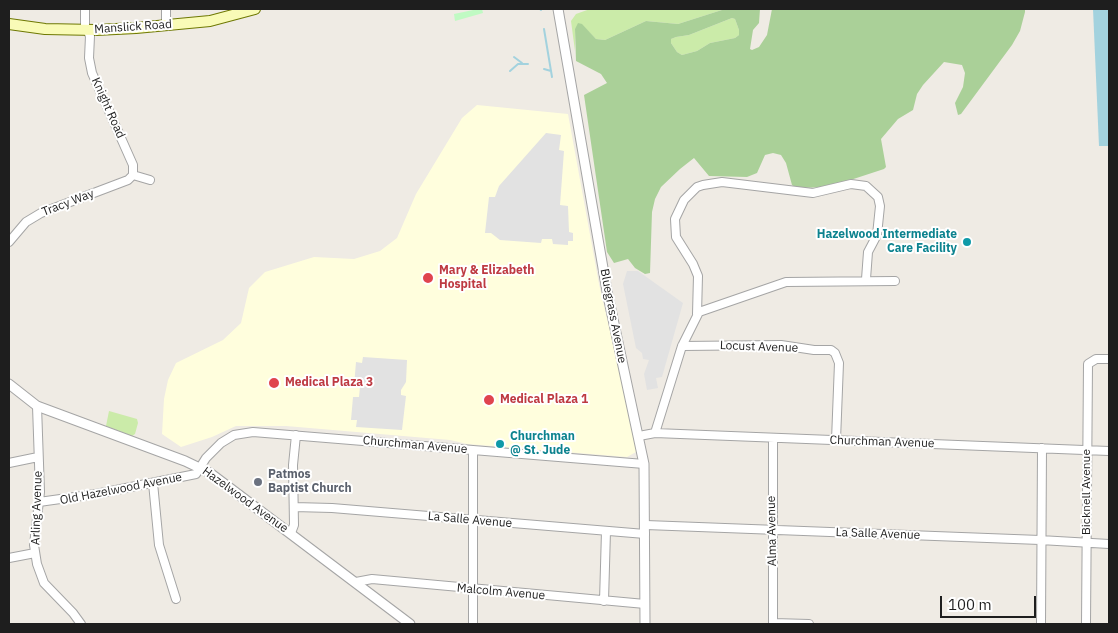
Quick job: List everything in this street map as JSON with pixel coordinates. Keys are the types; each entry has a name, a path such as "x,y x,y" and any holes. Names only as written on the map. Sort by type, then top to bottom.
{"main road":[{"name":"Manslick Road","path":"9,24 45,29 87,30 166,26 229,18 255,9"}],"street":[{"name":"Knight Road","path":"85,9 87,30 90,36 89,58 92,73 133,165 133,175"},
{"path":"166,9 166,26"},
{"name":"Bluegrass Avenue","path":"558,9 607,292 644,464 646,530 645,624"},
{"path":"133,175 150,180"},
{"name":"Tracy Way","path":"9,242 26,222 41,213 128,180 133,175"},
{"path":"655,433 682,346 697,314 698,276 676,237 675,219 684,200 697,187 732,182 813,193 851,184 866,186 878,197 880,206 877,235 868,252 866,279"},
{"path":"697,314 703,310 786,282 866,279 896,281"},
{"name":"Locust Avenue","path":"682,346 780,345 814,350 831,350 836,353 839,363 836,440"},
{"name":"Bicknell Avenue","path":"1086,624 1088,364 1091,360 1109,359"},
{"name":"Hazelwood Avenue","path":"9,384 37,406 200,468 291,533 410,624"},
{"name":"Arling Avenue","path":"37,406 39,502 35,553 39,572 44,583 81,624"},
{"name":"Churchman Avenue","path":"200,468 214,449 234,435 253,432 644,464"},
{"name":"Churchman Avenue","path":"639,436 655,433 1109,451"},
{"path":"291,533 294,525 293,465 296,435"},
{"name":"Alma Avenue","path":"773,438 773,624"},
{"path":"1041,624 1042,448"},
{"path":"473,450 473,624"},
{"path":"9,463 38,458"},
{"name":"Old Hazelwood Avenue","path":"39,502 196,474 200,468"},
{"path":"153,483 159,545 176,599"},
{"name":"La Salle Avenue","path":"294,507 332,508 606,531 772,530 1109,544"},
{"path":"604,601 606,531"},
{"path":"9,558 35,553"},
{"name":"Malcolm Avenue","path":"356,582 372,579 645,604"},
{"path":"773,624 809,624"}],"shaded area":[{"name":"Mary & Elizabeth Hospital","path":"477,105 568,114 599,284 637,447 636,452 627,457 467,444 450,440 286,426 236,426 212,437 181,447 162,434 164,399 168,380 176,363 223,340 241,323 249,288 265,272 314,257 354,259 380,251 397,238 416,194 462,118"},
{"path":"546,133 561,135 559,150 564,151 560,205 568,206 569,232 573,233 573,241 568,241 568,245 553,244 552,239 542,239 541,243 500,240 491,233 485,233 489,197 495,197 499,186"},
{"path":"627,271 638,271 683,303 662,377 656,378 658,388 647,390 644,374 649,360 643,359 642,353 636,348 623,284"},
{"path":"363,357 407,360 406,382 401,390 401,395 406,396 402,430 356,427 357,420 351,420 353,397 359,397 360,387 354,386 356,362 362,363"}],"green space":[{"path":"482,9 483,13 455,21 454,14"},
{"path":"590,9 725,9 678,24 646,21 605,40 596,39 582,25 575,29 575,51 571,21 576,14"},
{"path":"725,9 760,9 759,23 753,30 750,49 752,50 759,47 767,35 772,9 1025,9 1020,31 1012,45 961,114 958,115 955,103 963,87 965,73 962,65 944,62 923,85 917,94 913,110 898,119 881,139 886,167 884,169 829,187 797,188 792,185 786,163 781,155 773,153 765,155 757,173 747,177 709,176 694,158 661,187 655,199 652,212 650,273 645,274 635,268 628,259 614,263 607,252 584,95 607,83 601,74 576,61 575,29 578,23 582,24 596,39 605,40 646,21 678,24","holes":["732,18 735,19 739,30 739,35 735,38 710,43 697,51 682,55 677,52 671,43 671,39 676,37 689,35"]},
{"path":"732,18 735,19 739,30 739,35 735,38 710,43 697,51 682,55 677,52 671,43 671,39 689,35"},
{"path":"109,411 137,419 138,423 135,434 132,436 106,426"}],"water":[{"path":"1093,9 1109,9 1109,146 1099,146"}],"waterway":[{"path":"544,29 552,77"},
{"path":"514,57 522,63"},
{"path":"510,71 518,64 528,64"},
{"path":"544,69 551,71"}],"place":[{"name":"Hazelwood Intermediate Care Facility","path":"967,242"},
{"name":"Mary & Elizabeth Hospital","path":"428,278"},
{"name":"Medical Plaza 3","path":"274,383"},
{"name":"Medical Plaza 1","path":"489,400"},
{"name":"Churchman @ St. Jude","path":"500,444"},
{"name":"Patmos Baptist Church","path":"258,482"}]}
